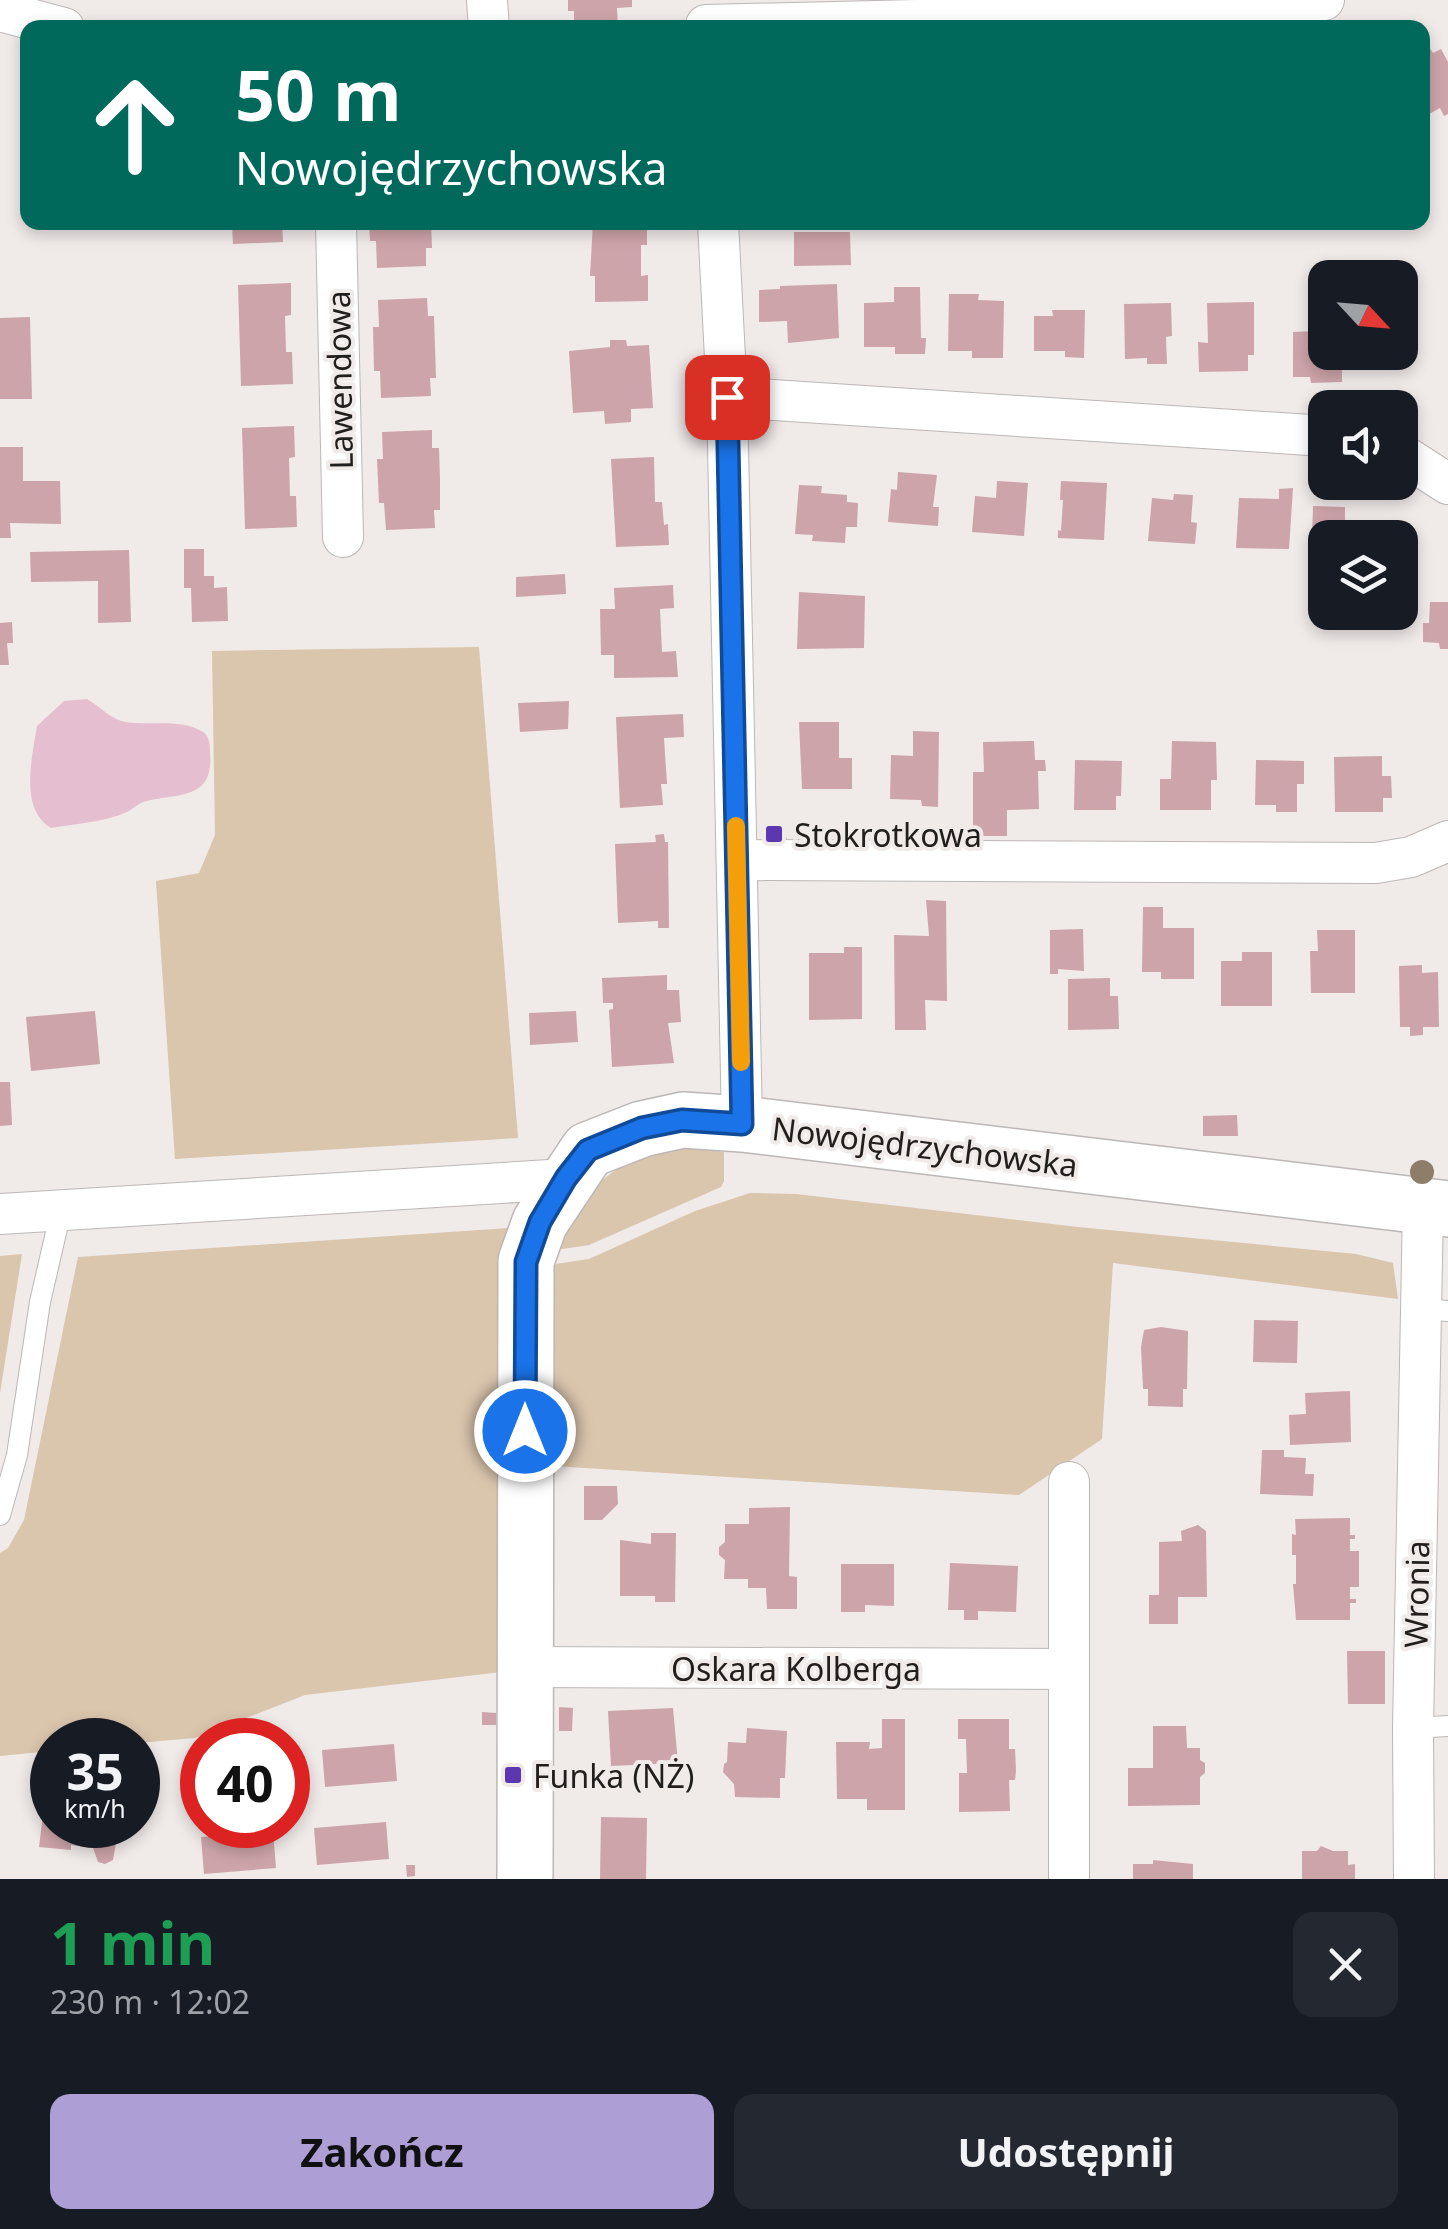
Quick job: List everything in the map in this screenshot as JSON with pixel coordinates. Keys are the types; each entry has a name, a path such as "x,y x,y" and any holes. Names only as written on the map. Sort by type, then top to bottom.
{"street":[{"path":"705,17 1255,12 1324,0"},
{"path":"0,11 34,20"},
{"name":"Lawendowa","path":"336,230 343,537"},
{"path":"718,230 727,397 742,1124"},
{"path":"727,397 1308,435"},
{"path":"1418,465 1448,484"},
{"path":"737,860 1376,863 1411,857 1448,841"},
{"name":"Nowojędrzychowska","path":"525,1879 526,1262 540,1222 588,1150 642,1128 682,1120 742,1124 1436,1208"},
{"path":"0,1214 566,1178"},
{"name":"Wronia","path":"1414,1879 1430,1727 1436,1208"},
{"path":"1069,1482 1069,1879"},
{"name":"Oskara Kolberga","path":"524,1667 1068,1669"}],"lane":[{"path":"0,1515 17,1455 40,1302 61,1211"}],"shaded area":[{"path":"479,647 518,1138 175,1159 156,881 199,873 215,835 212,651"},
{"path":"87,699 121,721 175,724 203,732 210,747 206,779 192,792 144,802 118,815 51,828 41,819 31,796 37,726 64,701"},
{"path":"696,1146 724,1152 721,1187 589,1245 556,1250 581,1205 609,1175 645,1156"},
{"path":"750,1193 796,1194 1356,1254 1393,1263 1398,1299 1113,1263 1102,1439 1019,1495 553,1466 556,1264 589,1259 695,1211"},
{"path":"509,1228 510,1671 305,1695 246,1718 180,1718 180,1739 160,1741 160,1718 30,1718 30,1753 0,1756 0,1553 8,1548 24,1520 78,1257"},
{"path":"22,1254 0,1393 0,1256"}],"building":[{"path":"568,0 632,0 632,7 617,8 618,20 574,20 574,11 568,11"},
{"path":"1430,48 1433,53 1441,49 1448,62 1448,114 1444,116 1440,108 1430,114"},
{"path":"232,230 282,230 283,242 233,244"},
{"path":"369,230 431,230 432,248 426,248 426,266 377,268 376,241 370,241"},
{"path":"593,230 647,230 647,245 641,245 641,276 648,275 648,301 595,302 595,276 590,276"},
{"path":"794,232 850,232 851,265 794,266"},
{"path":"291,283 291,315 285,316 286,352 292,352 293,384 241,386 238,285"},
{"path":"837,284 839,338 788,343 787,321 759,322 759,290"},
{"path":"894,287 920,287 925,354 895,354 895,347 864,347 864,303 894,302"},
{"path":"949,294 979,294 978,300 1004,301 1003,358 972,358 972,351 948,351"},
{"path":"427,298 428,316 434,316 436,378 430,378 431,396 381,398 380,371 374,371 373,327 379,327 378,300"},
{"path":"1254,302 1254,355 1248,355 1248,371 1199,372 1198,342 1208,343 1207,303"},
{"path":"1171,303 1172,336 1166,337 1167,364 1147,364 1147,358 1125,359 1124,304"},
{"path":"1052,310 1085,310 1084,358 1065,357 1065,351 1034,351 1034,316 1053,316"},
{"path":"30,317 32,399 0,399 0,318"},
{"path":"1308,331 1308,370 1342,370 1342,382 1311,383 1310,377 1293,377 1293,332"},
{"path":"610,340 626,340 627,346 649,345 653,408 631,409 631,422 605,424 604,411 573,413 569,351 610,347"},
{"path":"294,426 295,457 289,458 290,496 296,496 297,527 245,529 242,428"},
{"path":"432,430 432,448 439,448 440,479 440,510 434,510 435,528 386,530 384,503 379,503 377,459 383,459 382,432"},
{"path":"0,447 23,447 23,481 60,481 61,524 10,523 11,538 0,538"},
{"path":"654,457 655,502 662,502 669,545 616,547 611,459"},
{"path":"898,472 937,475 933,507 939,507 938,526 888,522 891,489 897,490"},
{"path":"997,481 1028,483 1024,536 972,532 975,496 996,498"},
{"path":"1061,481 1107,483 1104,540 1058,538"},
{"path":"799,485 822,486 821,493 847,495 847,502 858,503 857,527 846,527 845,543 812,541 813,535 795,534"},
{"path":"1293,488 1289,549 1236,548 1239,498 1279,499 1279,489"},
{"path":"1174,494 1193,495 1191,522 1197,523 1195,544 1148,541 1152,498 1173,500"},
{"path":"1313,506 1345,507 1345,520 1313,520"},
{"path":"184,549 204,549 204,576 214,576 214,588 227,587 228,621 192,622 191,588 184,588"},
{"path":"129,550 131,622 98,623 98,581 31,582 30,552"},
{"path":"565,574 566,594 516,597 516,577"},
{"path":"673,585 674,608 660,609 662,652 676,651 678,677 614,678 614,655 601,655 600,609 615,609 614,588"},
{"path":"799,592 865,596 864,648 797,649"},
{"path":"1430,602 1448,602 1448,649 1440,649 1439,643 1423,642 1423,623 1429,623"},
{"path":"12,622 13,643 7,643 9,665 0,665 0,623"},
{"path":"569,701 568,729 520,732 518,703"},
{"path":"683,714 684,737 664,738 667,784 661,784 663,805 620,808 616,717"},
{"path":"799,722 839,722 839,758 852,758 852,789 802,789"},
{"path":"913,731 939,732 938,807 922,806 921,800 890,799 891,755 913,756"},
{"path":"1034,741 1035,760 1045,760 1046,771 1038,771 1039,809 1007,810 1007,836 973,836 973,772 984,772 983,742"},
{"path":"1172,741 1216,742 1217,780 1211,780 1211,810 1160,810 1160,779 1171,779"},
{"path":"1382,756 1382,776 1391,776 1392,798 1383,798 1383,812 1335,812 1334,757"},
{"path":"1075,760 1122,761 1121,796 1116,796 1116,810 1074,810"},
{"path":"1256,760 1304,761 1304,784 1297,784 1297,812 1276,812 1276,805 1255,805"},
{"path":"771,823 787,838 779,846 763,831"},
{"path":"664,834 668,842 669,928 658,928 658,921 618,923 615,844 656,842 655,835"},
{"path":"926,900 946,901 947,1001 925,1000 926,1030 895,1030 894,935 929,936"},
{"path":"1143,907 1163,907 1163,928 1194,928 1194,979 1161,979 1161,972 1142,972"},
{"path":"1083,929 1084,971 1058,969 1058,974 1050,974 1050,930"},
{"path":"1317,930 1355,930 1355,993 1311,993 1310,951 1318,951"},
{"path":"844,947 862,947 862,1019 809,1020 809,953 844,953"},
{"path":"1242,952 1272,952 1272,1006 1221,1006 1221,961 1242,961"},
{"path":"1422,965 1422,973 1438,972 1439,1027 1423,1027 1423,1035 1410,1036 1410,1027 1400,1027 1399,966"},
{"path":"667,975 667,990 679,990 681,1022 668,1023 674,1063 612,1067 609,1010 613,1003 603,1003 602,978"},
{"path":"1110,978 1110,996 1118,996 1119,1029 1068,1030 1068,979"},
{"path":"95,1011 100,1064 31,1071 26,1017"},
{"path":"576,1011 578,1042 530,1045 529,1013"},
{"path":"0,1082 10,1082 12,1125 0,1126"},
{"path":"1237,1115 1238,1136 1203,1136 1203,1116"},
{"path":"1254,1320 1298,1321 1297,1363 1253,1362"},
{"path":"1161,1327 1188,1331 1183,1407 1148,1406 1148,1389 1143,1389 1144,1330"},
{"path":"1350,1391 1351,1442 1290,1445 1289,1415 1306,1414 1305,1393"},
{"path":"1262,1450 1284,1450 1284,1457 1306,1458 1305,1474 1314,1474 1313,1496 1260,1494"},
{"path":"584,1486 617,1486 618,1504 602,1520 584,1520"},
{"path":"790,1507 789,1576 797,1577 797,1609 767,1609 766,1588 748,1588 748,1579 724,1579 725,1560 719,1555 719,1547 725,1542 725,1524 749,1524 749,1508"},
{"path":"1350,1518 1350,1535 1355,1535 1355,1539 1350,1539 1350,1551 1359,1551 1359,1587 1350,1587 1350,1599 1356,1599 1356,1603 1350,1603 1350,1620 1296,1620 1296,1555 1292,1555 1295,1519"},
{"path":"1198,1525 1206,1531 1207,1597 1178,1597 1178,1624 1149,1624 1149,1595 1159,1595 1159,1542 1182,1541 1181,1531"},
{"path":"651,1533 676,1533 675,1602 655,1602 655,1596 620,1596 620,1540 651,1544"},
{"path":"950,1563 1018,1566 1016,1612 978,1611 978,1620 964,1620 964,1610 948,1610"},
{"path":"841,1564 894,1564 894,1606 865,1605 865,1612 841,1612"},
{"path":"1347,1651 1385,1651 1385,1704 1348,1704"},
{"path":"559,1707 573,1708 572,1731 559,1731"},
{"path":"673,1708 678,1763 611,1766 608,1711"},
{"path":"482,1712 496,1713 496,1725 482,1725"},
{"path":"882,1719 905,1719 905,1810 867,1810 867,1799 837,1799 836,1742 870,1742 869,1749 882,1748"},
{"path":"958,1719 1009,1719 1009,1749 1015,1749 1016,1771 1015,1780 1009,1780 1010,1811 959,1812 959,1773 967,1773 966,1739 958,1739"},
{"path":"1153,1726 1186,1726 1187,1748 1200,1748 1205,1773 1200,1777 1200,1805 1128,1806 1128,1768 1153,1768"},
{"path":"747,1728 787,1731 780,1798 735,1797 734,1784 723,1772 728,1742 746,1743"},
{"path":"394,1744 397,1781 325,1787 322,1750"},
{"path":"601,1817 647,1818 646,1879 600,1879"},
{"path":"386,1822 389,1859 317,1865 314,1828"},
{"path":"1321,1846 1348,1851 1348,1865 1355,1864 1355,1879 1302,1879 1302,1851 1317,1851"},
{"path":"93,1848 115,1848 113,1860 98,1862"},
{"path":"202,1848 274,1848 276,1868 204,1874"},
{"path":"1153,1860 1193,1864 1193,1879 1133,1879 1133,1864 1153,1864"},
{"path":"406,1865 415,1865 415,1876 407,1877"}],"slow traffic":[{"path":"736,826 741,1062"}],"place":[{"name":"Stokrotkowa","path":"774,834"},
{"name":"Funka (NŻ)","path":"513,1775"}],"route":[{"path":"525,1431 526,1262 540,1222 566,1178 588,1150 642,1128 682,1120 742,1124 727,397"}]}
